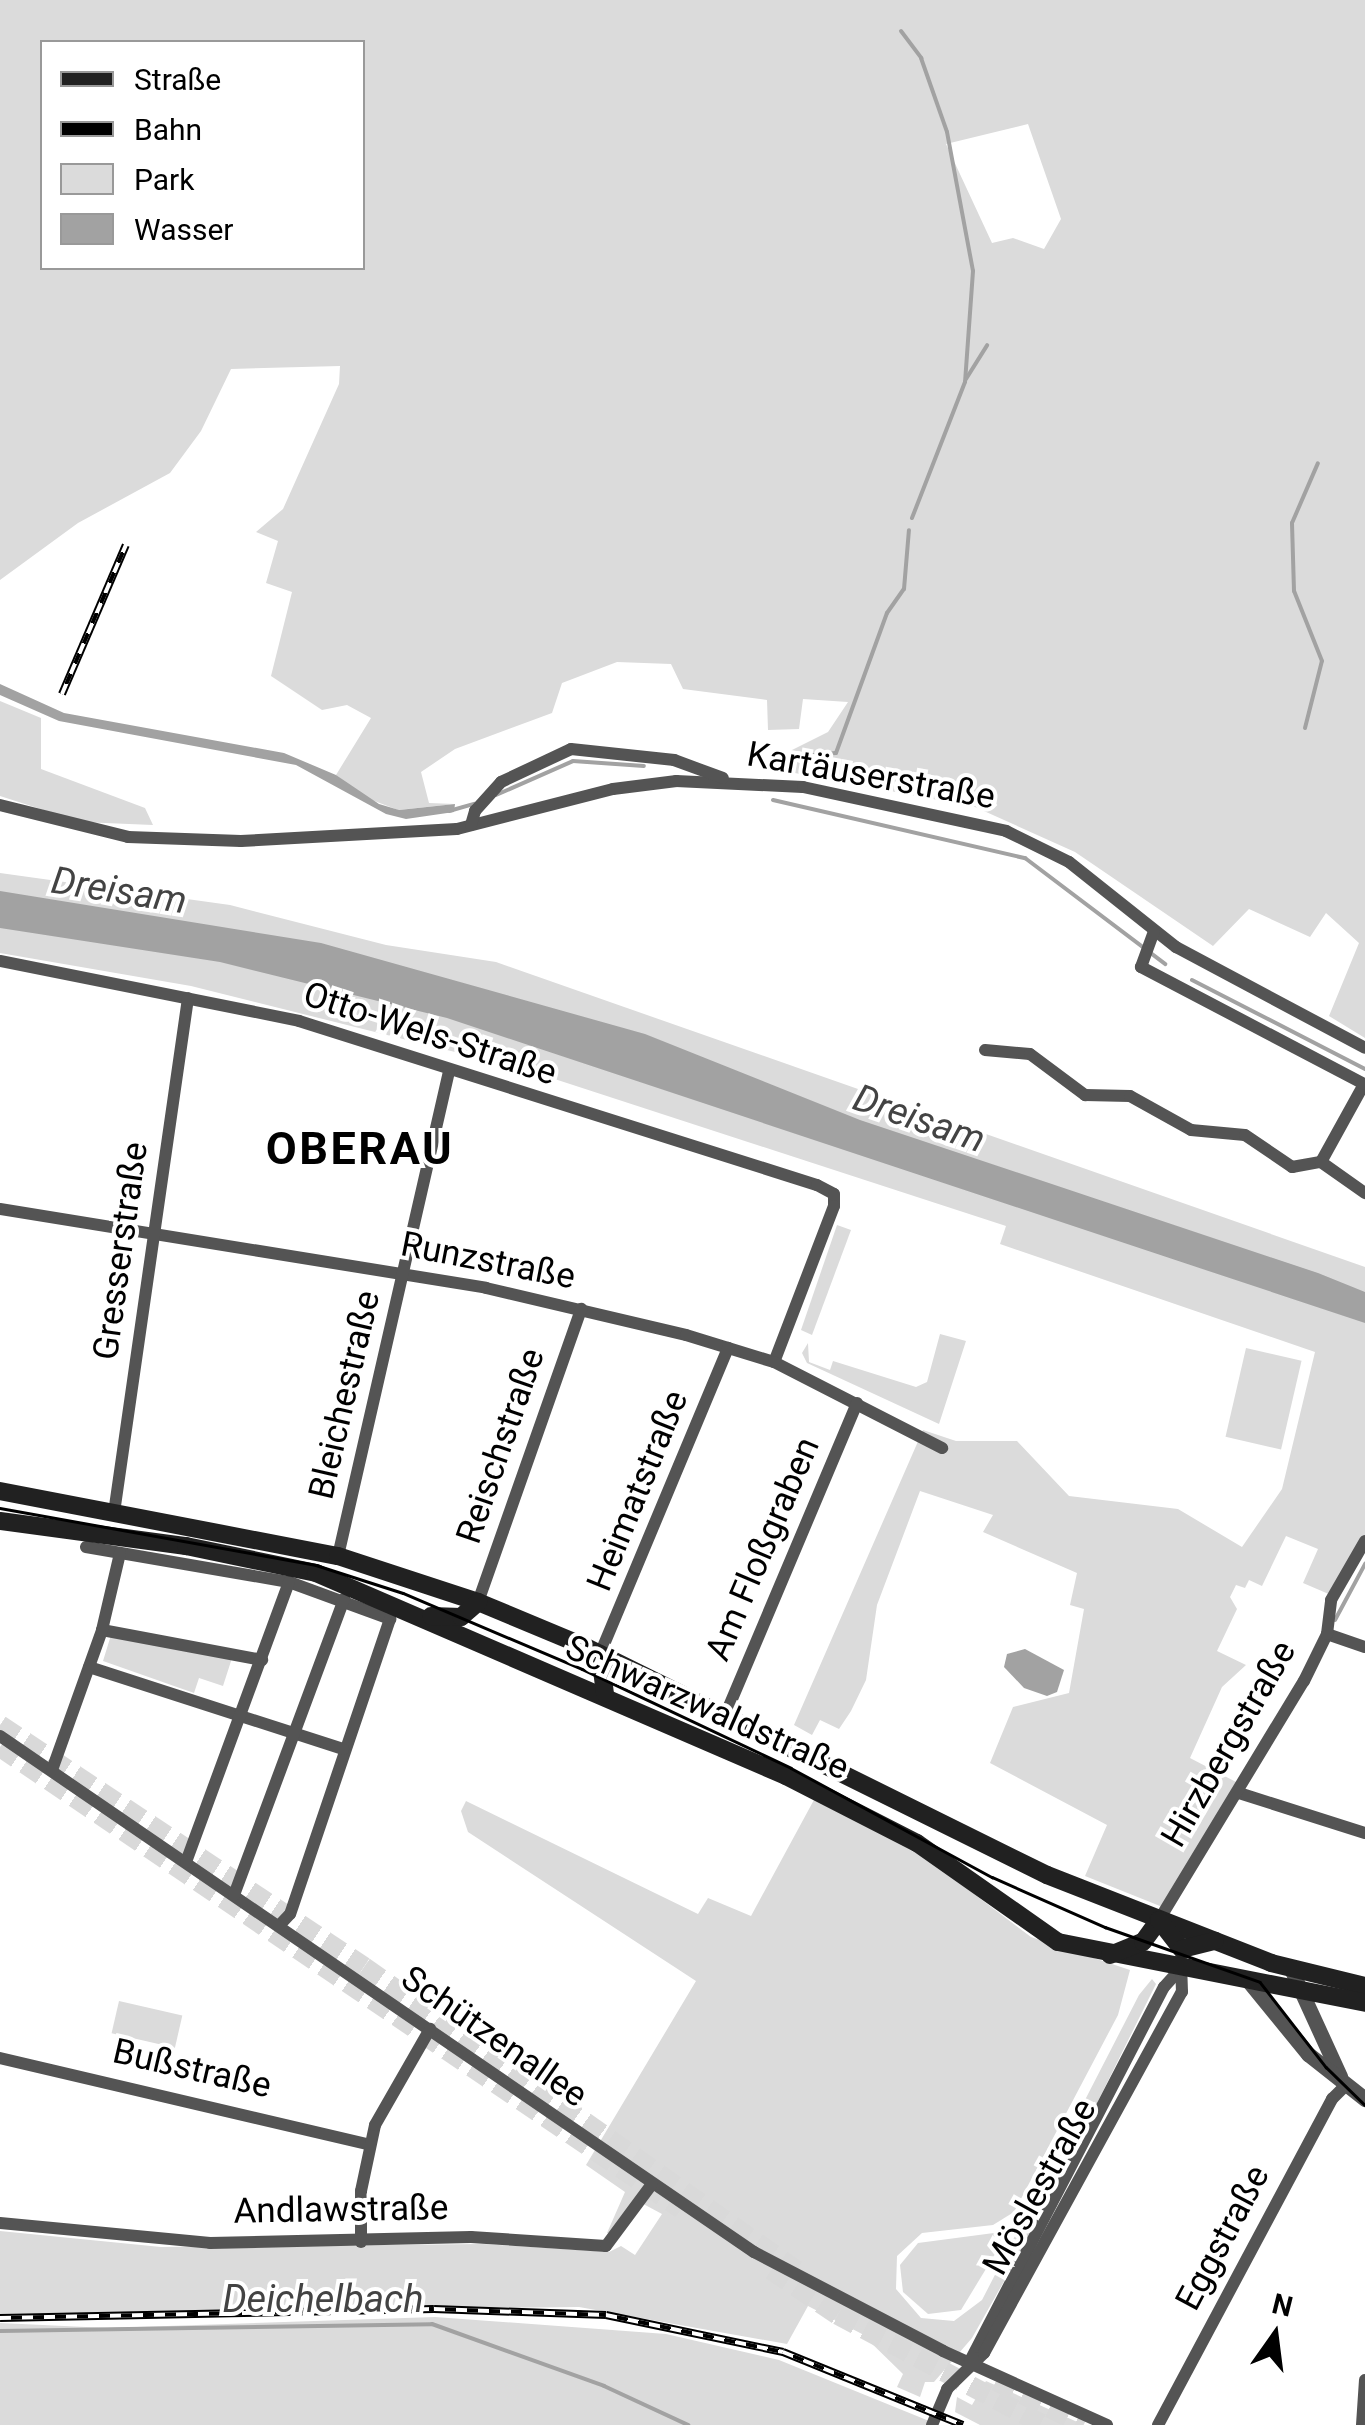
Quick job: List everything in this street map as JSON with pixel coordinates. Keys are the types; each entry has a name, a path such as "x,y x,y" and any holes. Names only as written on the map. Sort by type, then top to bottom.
{"main road":[{"name":"Schwarzwaldstraße","path":"2,1496 114,1512 338,1556 478,1602 600,1654 1032,1868 1292,1969 1365,1986"},
{"name":"Schwarzwaldstraße","path":"0,1521 286,1564 605,1694 917,1843 1040,1933 1108,1955 1300,1994 1365,2003"},
{"path":"416,1614 461,1617 478,1602"},
{"path":"600,1654 605,1694"},
{"path":"1108,1955 1143,1942 1159,1920 1182,1949 1216,1941"}],"street":[{"name":"Kartäuserstraße","path":"473,818 501,782 571,748 674,760 725,780"},
{"name":"Kartäuserstraße","path":"0,805 128,837 356,838 613,788 725,780 804,786 1006,831 1069,862 1152,936 1365,1048"},
{"path":"1152,936 1140,968 1364,1084 1321,1162"},
{"name":"Otto-Wels-Straße","path":"0,960 314,1025 834,1194 774,1362"},
{"name":"Gresserstraße","path":"114,1512 188,998"},
{"path":"985,1050 1030,1054 1085,1095 1130,1096 1191,1130 1246,1135 1292,1167 1321,1162 1365,1193"},
{"name":"Bleichestraße","path":"338,1556 449,1072"},
{"name":"Runzstraße","path":"0,1209 404,1274 581,1309 774,1362 942,1448"},
{"name":"Reischstraße","path":"478,1602 581,1309"},
{"name":"Heimatstraße","path":"600,1654 728,1348"},
{"name":"Am Floßgraben","path":"724,1718 856,1403"},
{"name":"Hirzbergstraße","path":"1159,1920 1239,1793 1327,1634 1331,1600 1365,1541"},
{"path":"86,1547 290,1582 390,1619 290,1914 279,1926"},
{"path":"52,1770 102,1630 120,1553"},
{"path":"186,1862 290,1582"},
{"path":"234,1895 344,1600"},
{"path":"102,1630 262,1660"},
{"path":"1327,1634 1365,1647"},
{"path":"88,1667 344,1749"},
{"name":"Schützenallee","path":"0,1736 652,2184 820,2289 1107,2425"},
{"path":"1239,1793 1365,1833"},
{"name":"Möslestraße","path":"932,2425 947,2389 970,2361 984,2353 1151,2032 1180,1970 1182,1949"},
{"path":"1292,1969 1300,1994 1344,2082"},
{"path":"1250,1984 1308,2054 1365,2100"},
{"path":"360,2242 370,2145 395,2082 430,2029"},
{"name":"Bußstraße","path":"0,2058 370,2145"},
{"name":"Eggstraße","path":"1158,2425 1344,2082"},
{"name":"Andlawstraße","path":"0,2223 210,2244 486,2237 606,2246 652,2184"},
{"path":"1362,2425 1365,2380"}],"green space":[{"path":"0,0 1365,0 1365,1038 1329,1016 1359,943 1326,913 1310,937 1249,909 1213,946 1075,852 975,807 779,770 782,755 828,732 848,702 803,699 799,729 768,730 767,700 683,689 671,664 617,662 562,683 552,713 455,749 421,772 429,803 455,804 398,810 364,797 336,775 371,718 347,705 322,710 271,676 292,592 266,583 278,541 256,532 283,509 339,384 340,366 231,369 201,431 170,473 78,523 0,580","holes":["1028,124 1061,219 1044,249 1013,238 992,243 946,144"]},
{"path":"0,701 41,718 41,769 145,808 153,825 81,822 0,796"},
{"path":"0,873 230,905 386,945 496,962 1365,1267 1365,1544 1331,1595 1303,1583 1318,1549 1286,1536 1262,1586 1249,1580 1245,1588 1236,1585 1230,1597 1237,1609 1217,1651 1246,1665 1222,1687 1190,1758 1238,1783 1165,1908 1085,1876 1107,1825 990,1763 1013,1707 1069,1693 1084,1609 1070,1605 1077,1573 983,1532 993,1515 920,1491 877,1605 866,1680 851,1711 839,1729 820,1720 812,1735 794,1725 923,1430 956,1441 1017,1441 1069,1496 1178,1509 1242,1547 1282,1489 1315,1352 1000,1244 1006,1226 527,1070 191,986 0,953"},
{"path":"837,1225 851,1230 812,1335 801,1330"},
{"path":"940,1334 966,1341 939,1424 807,1363 802,1353 808,1343 809,1362 830,1370 833,1361 916,1387 927,1382"},
{"path":"1246,1348 1302,1361 1281,1449 1226,1437"},
{"path":"111,1635 232,1658 223,1686 199,1678 194,1693 103,1661"},
{"path":"815,1798 916,1850 1031,1937 1130,1970 1118,2015 1014,2212 993,2225 922,2233 897,2256 896,2289 921,2318 954,2321 982,2300 1139,1995 1152,1979 1156,1984 1042,2214 972,2338 934,2382 925,2382 920,2397 897,2387 903,2374 862,2334 808,2306 787,2344 579,2307 0,2314 0,2231 161,2247 483,2244 609,2252 621,2246 635,2255 662,2214 634,2199 614,2234 607,2233 625,2192 586,2165 696,1981 468,1832 461,1811 466,1801 698,1914 708,1898 751,1916"},
{"path":"119,2001 182,2016 175,2048 112,2033"},
{"path":"1009,2231 961,2310 928,2314 903,2292 900,2265 918,2243"},
{"path":"435,2317 666,2334 779,2360 939,2425 0,2425 0,2323 107,2328"},
{"path":"986,2381 1084,2425 980,2425 955,2412 957,2397 972,2405"}],"water":[{"path":"0,684 64,713 284,753 336,775 379,804 399,810 455,804 454,812 406,819 386,814 296,765 59,721 0,695"},
{"name":"Dreisam","path":"0,891 321,943 645,1034 860,1120 1318,1273 1365,1292 1365,1323 447,1018 220,962 0,928"},
{"path":"1025,1649 1064,1670 1057,1692 1047,1696 1024,1688 1004,1667 1007,1654"}],"waterway":[{"path":"901,31 921,58 947,132 973,271 965,382 912,518"},
{"path":"966,379 987,345"},
{"path":"1305,728 1322,661 1294,591 1292,523 1318,463"},
{"path":"784,758 836,753 887,613 904,589 909,530"},
{"path":"496,795 573,761 644,766"},
{"path":"773,800 1025,858 1165,964"},
{"path":"449,811 474,804"},
{"path":"1192,980 1365,1069"},
{"path":"1335,1620 1365,1564"},
{"name":"Deichelbach","path":"0,2331 432,2324 604,2386 688,2425"}],"tunnel":[{"path":"0,1725 364,1967 796,2270"},
{"path":"0,1747 681,2209"},
{"path":"771,2270 838,2315 1044,2425"},
{"path":"996,2381 1084,2425"}],"tram line":[{"path":"0,1508 316,1565 403,1593 582,1669 791,1768 992,1877 1105,1927 1260,1982 1326,2067 1365,2105"}],"railway":[{"path":"62,694 126,545"},
{"path":"0,2318 434,2309 606,2315 783,2352 963,2425"}],"district":[{"name":"OBERAU","path":"360,1149"}]}
